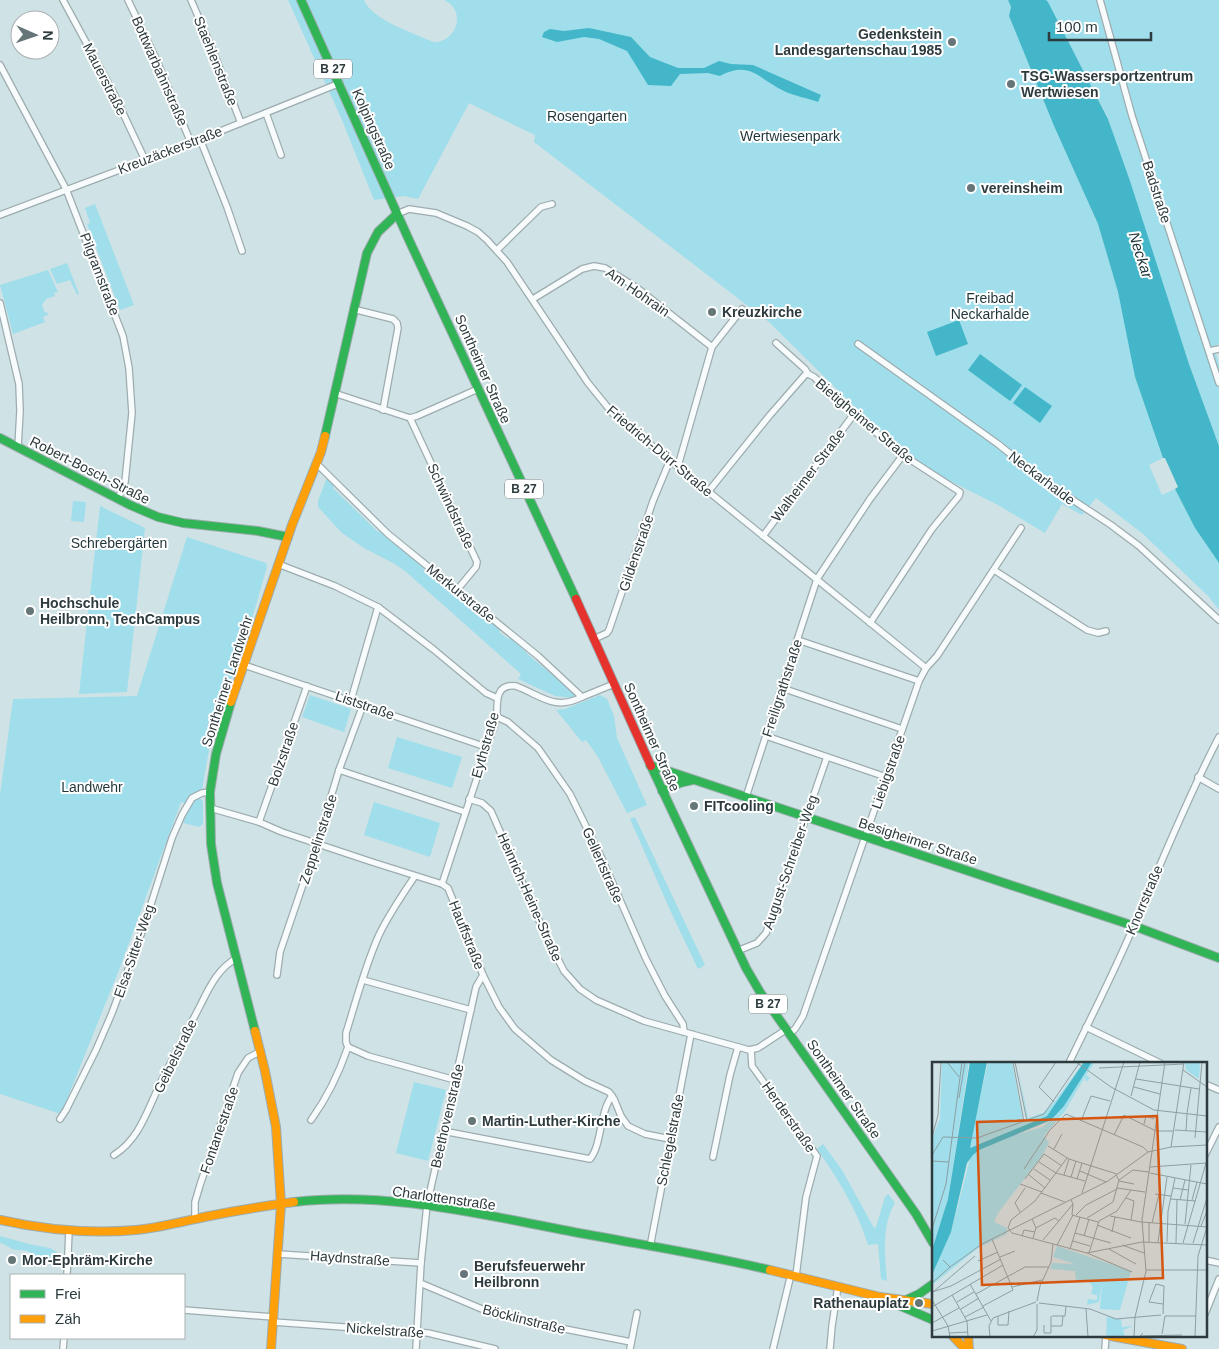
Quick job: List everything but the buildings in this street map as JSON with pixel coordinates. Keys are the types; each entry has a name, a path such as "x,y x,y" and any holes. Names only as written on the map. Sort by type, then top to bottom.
{"main road":[{"name":"Kolpingstraße","path":"301,0 398,214"},
{"name":"Sontheimer Landwehr","path":"271,1349 281,1204 276,1127 261,1052 215,869 209,825 210,792 220,734 271,590 278,564 317,464 325,438 367,253 378,232 398,214"},
{"name":"Sontheimer Straße","path":"398,214 737,951 760,992 916,1214 932,1241"},
{"name":"Robert-Bosch-Straße","path":"0,438 96,486 137,509 184,524 273,533 288,537"},
{"name":"Besigheimer Straße","path":"650,765 1134,926 1219,958"},
{"path":"662,790 680,782 695,780"},
{"name":"Charlottenstraße","path":"0,1220 28,1226 69,1231 135,1230 281,1204 312,1201 371,1201 427,1205 794,1275 880,1297 932,1320"},
{"name":"B 27","path":"916,1214 932,1234"},
{"path":"906,1300 932,1285"},
{"name":"Charlottenstraße","path":"880,1297 932,1304"},
{"path":"954,1336 968,1344"},
{"path":"1110,1336 1182,1349"}],"street":[{"name":"Mauerstraße","path":"63,0 113,92 145,160"},
{"name":"Bottwarbahnstraße","path":"128,0 157,61 191,142"},
{"name":"Staehlenstraße","path":"191,0 241,123"},
{"name":"Badstraße","path":"1100,1 1132,116 1208,351 1217,372 1219,383"},
{"name":"Pilgramstraße","path":"0,65 66,189 119,323 130,381 131,426 125,482 118,499"},
{"name":"Kreuzäckerstraße","path":"0,214 200,139 340,83"},
{"path":"266,113 282,155"},
{"name":"Bottwarbahnstraße","path":"200,139 242,250"},
{"path":"497,250 541,207 552,204"},
{"name":"Friedrich-Dürr-Straße","path":"398,214 414,209 442,215 478,232 507,262 597,395 627,426 926,668"},
{"name":"Am Hohrain","path":"533,300 582,269 594,266 605,268 637,288 712,347"},
{"path":"0,302 19,384 18,447"},
{"path":"353,309 393,319 397,323 398,328 383,410"},
{"path":"678,466 712,347 742,309"},
{"name":"Bietigheimer Straße","path":"776,343 805,369 808,374 814,377 903,455 960,492 959,496 924,540 870,623"},
{"name":"Neckarhalde","path":"858,344 998,444 1044,481 1111,525 1139,546 1219,620"},
{"path":"1208,351 1219,350"},
{"path":"708,492 770,415 805,375 808,374"},
{"path":"334,394 410,418 478,389"},
{"name":"Walheimer Straße","path":"763,536 854,414"},
{"name":"Schwindstraße","path":"410,418 477,562 476,567 457,590"},
{"name":"Freiligrathstraße","path":"746,797 817,579 870,499 903,455"},
{"name":"Gildenstraße","path":"594,639 607,633 609,630 653,501 670,460"},
{"name":"Merkurstraße","path":"317,464 388,534 538,656 582,697"},
{"name":"Liebigstraße","path":"789,1031 795,1029 803,1016 919,681 1021,528"},
{"path":"278,564 335,586 378,607 486,693 497,698"},
{"path":"994,570 1087,630 1098,633 1106,631"},
{"path":"350,700 378,607"},
{"path":"798,640 919,681"},
{"name":"Liststraße","path":"244,665 486,747"},
{"path":"582,697 614,684"},
{"name":"Eythstraße","path":"442,884 497,717 497,698 502,690 513,685 557,703 571,702 582,697"},
{"name":"Bolzstraße","path":"260,822 307,686"},
{"path":"782,688 902,729"},
{"name":"Zeppelinstraße","path":"277,975 280,952 318,843 339,770 363,705"},
{"name":"Gellertstraße","path":"497,717 508,722 538,748 570,794 602,859 646,958 672,1009 683,1024 684,1032"},
{"path":"766,736 886,777"},
{"name":"Knorrstraße","path":"1070,1062 1134,926 1198,777 1219,737"},
{"name":"August-Schreiber-Weg","path":"737,951 757,943 766,933 827,757"},
{"path":"339,770 465,812"},
{"path":"1198,777 1219,789"},
{"name":"Elsa-Sitter-Weg","path":"60,1118 66,1110 112,1013 144,926 169,847 182,815 192,798 202,793 210,792"},
{"name":"Heinrich-Heine-Straße","path":"469,799 482,803 491,812 545,934 560,964 575,983 596,1000 644,1021 751,1050"},
{"path":"210,808 217,808 260,822 282,832 442,884"},
{"path":"311,1120 334,1081 348,1047 346,1033 379,936 415,876"},
{"name":"Hauffstraße","path":"442,884 448,888 483,976 505,1016 521,1035 551,1060 577,1077 609,1092 612,1096"},
{"name":"Geibelstraße","path":"114,1155 128,1145 139,1128 180,1043 210,987 228,963 237,958"},
{"name":"Beethovenstraße","path":"416,1349 427,1205 476,987 483,976"},
{"path":"363,980 471,1010"},
{"path":"1086,1027 1158,1062"},
{"path":"751,1050 789,1031"},
{"name":"Schlegelstraße","path":"650,1247 690,1034"},
{"path":"348,1047 368,1056 455,1080"},
{"path":"713,1157 730,1075 738,1047"},
{"name":"Herderstraße","path":"751,1050 752,1066 817,1156 806,1197 794,1275"},
{"name":"Fontanestraße","path":"195,1219 195,1202 200,1185 238,1073 248,1058 261,1052"},
{"path":"1206,1084 1219,1090"},
{"path":"443,1131 590,1159 594,1152 605,1108 612,1096"},
{"path":"612,1096 628,1126 645,1134 670,1139"},
{"path":"1206,1153 1219,1127"},
{"path":"67,1274 69,1231"},
{"name":"Haydnstraße","path":"278,1254 421,1264"},
{"path":"1206,1260 1219,1263"},
{"path":"773,1349 794,1275"},
{"path":"1206,1312 1219,1280"},
{"name":"Böcklinstraße","path":"420,1284 504,1317 631,1342"},
{"path":"830,1349 838,1286"},
{"name":"Nickelstraße","path":"185,1310 273,1320 417,1332 444,1336 495,1349"},
{"path":"630,1349 637,1313"},
{"path":"1105,1336 1105,1349"}],"green space":[{"path":"288,0 364,0 375,14 384,20 433,42 441,41 448,37 456,25 455,11 444,0 1008,0 1011,7 1009,16 1054,126 1098,224 1118,292 1135,377 1163,458 1149,465 1162,495 1175,489 1195,528 1219,563 1219,610 1209,597 1142,533 1096,498 1082,515 1062,504 1045,533 998,505 944,478 898,447 769,322 534,142 535,135 469,103 418,199 404,196 374,200 342,120"},
{"path":"1046,0 1219,0 1219,344 1214,346 1219,365 1219,446 1189,364 1108,118"},
{"path":"95,204 134,305 120,310 87,224 90,223 85,208"},
{"path":"67,263 79,294 77,295 70,280 57,284 50,269"},
{"path":"48,270 58,292 54,293 55,296 46,299 42,305 45,313 47,312 48,315 43,317 45,322 13,334 0,285"},
{"path":"329,478 335,485 333,488 378,532 380,530 424,567 423,569 441,585 444,583 465,599 463,602 471,610 474,607 501,629 499,632 508,639 510,637 533,659 573,691 575,696 573,698 555,696 518,679 521,674 405,571 342,533 318,507 318,501 326,480"},
{"path":"73,501 86,502 84,522 71,521"},
{"name":"Schrebergärten","path":"100,506 145,528 127,692 79,694"},
{"name":"Landwehr","path":"187,537 266,563 267,567 254,612 214,730 202,790 190,796 185,803 181,802 119,970 61,1114 0,1094 0,795 13,699 137,696"},
{"path":"310,695 351,709 344,732 302,717"},
{"path":"600,695 607,699 614,716 617,738 647,805 627,813 598,757 586,740 582,742 556,710 565,709"},
{"path":"397,737 462,757 452,788 388,768"},
{"path":"196,798 203,801 203,824 199,827 183,823"},
{"path":"374,802 440,823 430,857 364,835"},
{"path":"635,817 705,965 698,969 630,819"},
{"path":"414,1082 446,1090 428,1161 396,1153"},
{"path":"823,1144 842,1170 874,1228 876,1227 885,1197 888,1194 895,1203 886,1231 887,1281 881,1279 878,1244 868,1245 864,1232 846,1195 817,1149"},
{"path":"0,1236 50,1248 57,1252 56,1258 36,1258 27,1251 12,1249 0,1243"}],"water":[{"name":"Neckar","path":"1008,0 1046,0 1048,2 1108,119 1189,364 1219,446 1219,563 1195,528 1175,489 1178,487 1165,458 1163,458 1135,377 1118,292 1098,224 1054,126 1009,16 1011,7"},
{"path":"589,28 631,37 650,57 678,68 704,68 719,61 731,64 753,65 821,95 818,102 796,96 754,73 739,70 720,76 708,73 680,74 671,86 648,85 627,51 599,39 584,37 557,42 542,37 544,32 550,29 564,31"},
{"path":"959,320 968,344 936,356 927,332"},
{"path":"980,354 1022,385 1010,401 968,370"},
{"path":"1025,387 1052,406 1040,423 1013,403"}],"traffic: fast":[{"path":"301,0 409,240 576,599"},
{"path":"325,436 367,253 378,232 397,214"},
{"path":"0,438 130,505 158,517 183,523 258,531 288,537"},
{"path":"231,702 216,754 210,792 211,844 217,883 255,1031"},
{"path":"650,765 1134,926 1219,958"},
{"path":"651,766 746,968 760,992 916,1214 932,1241"},
{"path":"662,791 680,783 693,780"},
{"path":"294,1202 329,1199 398,1202 432,1206 695,1254 770,1270"},
{"path":"906,1300 932,1285"},
{"path":"884,1299 932,1320"}],"traffic: slow":[{"path":"231,702 292,525 321,452 325,436"},
{"path":"255,1031 276,1127 281,1204 271,1349"},
{"path":"0,1220 68,1230 102,1232 136,1230 294,1202"},
{"path":"770,1270 880,1297 932,1304"},
{"path":"953,1336 965,1349"},
{"path":"968,1336 969,1349"},
{"path":"1110,1336 1182,1349"}],"traffic: jam":[{"path":"576,599 651,766"}],"place":[{"name":"Gedenkstein Landesgartenschau 1985","path":"952,42"},
{"name":"TSG-Wassersportzentrum Wertwiesen","path":"1011,84"},
{"name":"vereinsheim","path":"971,188"},
{"name":"Kreuzkirche","path":"712,312"},
{"name":"Hochschule Heilbronn, TechCampus","path":"30,611"},
{"name":"FITcooling","path":"694,806"},
{"name":"Martin-Luther-Kirche","path":"472,1121"},
{"name":"Mor-Ephräm-Kirche","path":"12,1260"},
{"name":"Berufsfeuerwehr Heilbronn","path":"464,1274"},
{"name":"Rathenauplatz","path":"919,1303"}],"park label":[{"name":"Rosengarten","path":"587,116"},
{"name":"Wertwiesenpark","path":"790,136"},
{"name":"Freibad Neckarhalde","path":"990,306"}]}
